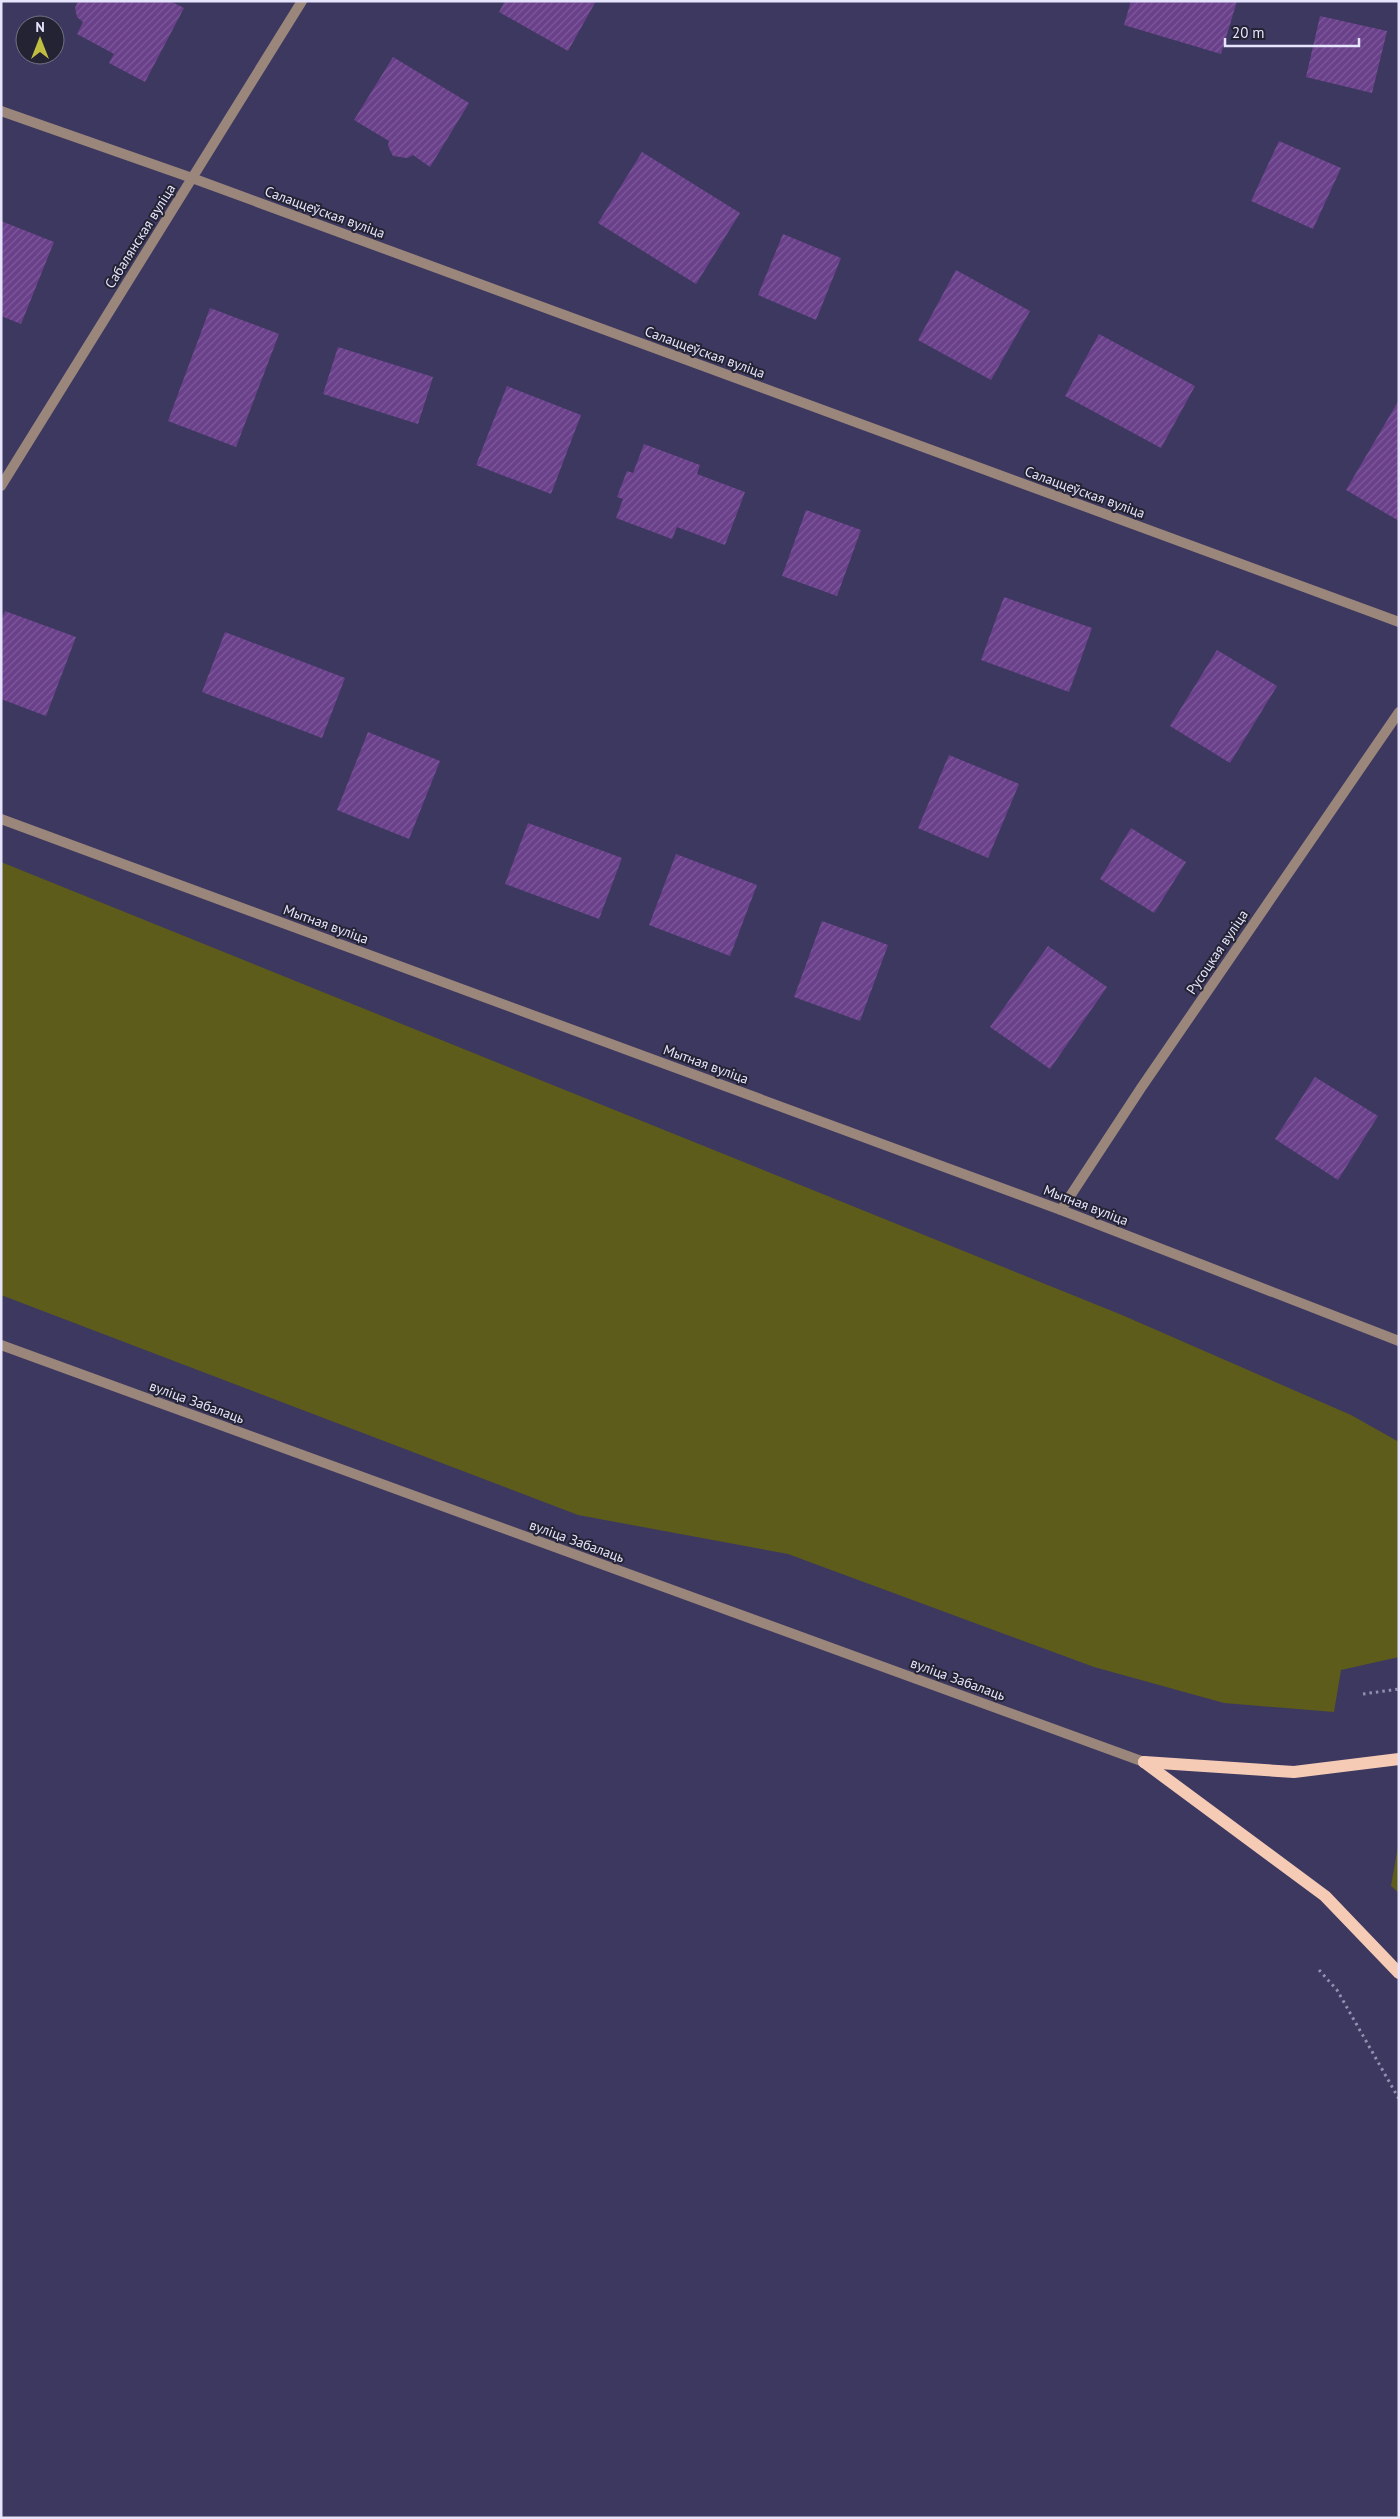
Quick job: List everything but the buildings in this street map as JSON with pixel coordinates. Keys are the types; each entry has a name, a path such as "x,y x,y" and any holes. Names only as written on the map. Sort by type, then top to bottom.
{"main road":[{"path":"1144,1762 1294,1772 1399,1759"},
{"path":"1144,1762 1325,1896 1399,1972"}],"street":[{"name":"Сабалянская вуліца","path":"1,486 302,1"},
{"name":"Салаццеўская вуліца","path":"1,111 192,178 1399,622"},
{"name":"Русоцкая вуліца","path":"1061,1210 1141,1088 1399,712"},
{"name":"Мытная вуліца","path":"1,819 1061,1210 1399,1341"},
{"name":"вуліца Забалаць","path":"1,1345 1144,1762"}],"path":[{"path":"1363,1694 1399,1689"},
{"path":"1319,1970 1337,1990 1399,2099"}],"shaded area":[{"path":"1,862 1122,1315 1351,1415 1399,1442 1399,1657 1341,1670 1334,1712 1224,1703 1094,1667 788,1554 578,1515 1,1295"},
{"path":"1399,1841 1399,1893 1391,1886"}]}
